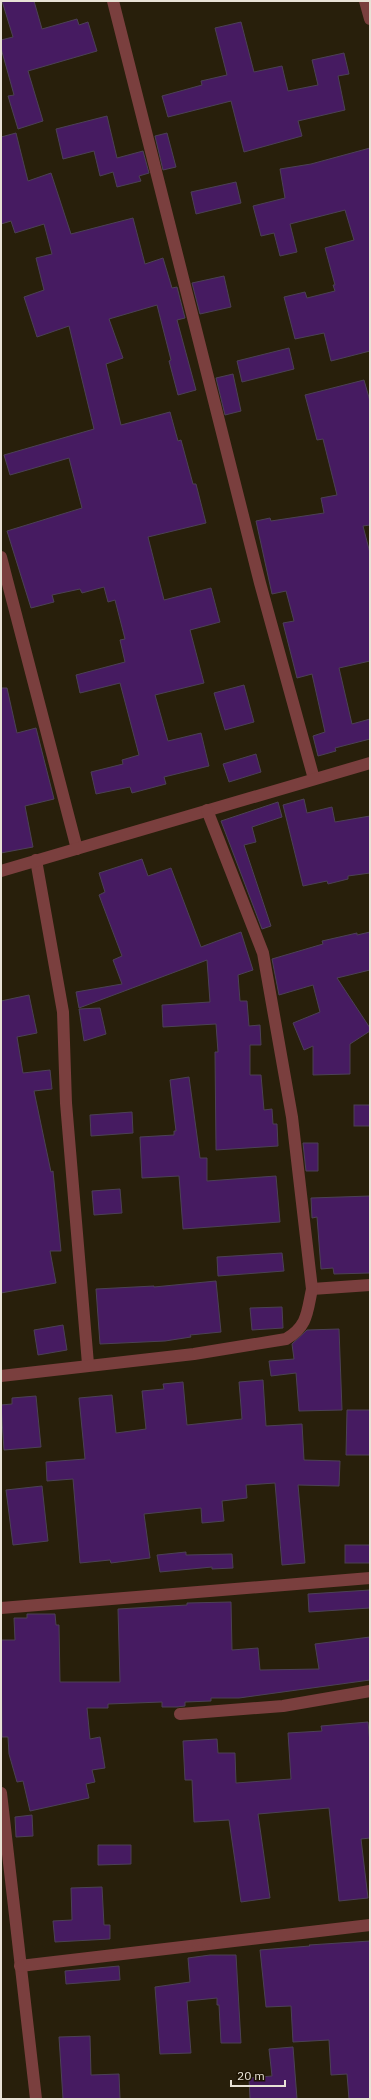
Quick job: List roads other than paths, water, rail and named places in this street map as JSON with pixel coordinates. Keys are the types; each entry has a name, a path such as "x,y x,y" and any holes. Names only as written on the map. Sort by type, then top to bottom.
{"street":[{"path":"113,1 260,583 314,780"},
{"path":"365,1 370,19"},
{"path":"1,556 77,849"},
{"path":"1,871 370,763"},
{"path":"1,1376 88,1364 194,1354 286,1338 298,1332 306,1316 312,1289 292,1116 263,953 207,810"},
{"path":"36,860 63,1012 66,1103 88,1364"},
{"path":"312,1289 370,1285"},
{"path":"1,1608 370,1578"},
{"path":"180,1714 283,1706 370,1691"},
{"path":"1,1793 36,2099"},
{"path":"20,1966 370,1925"}]}
